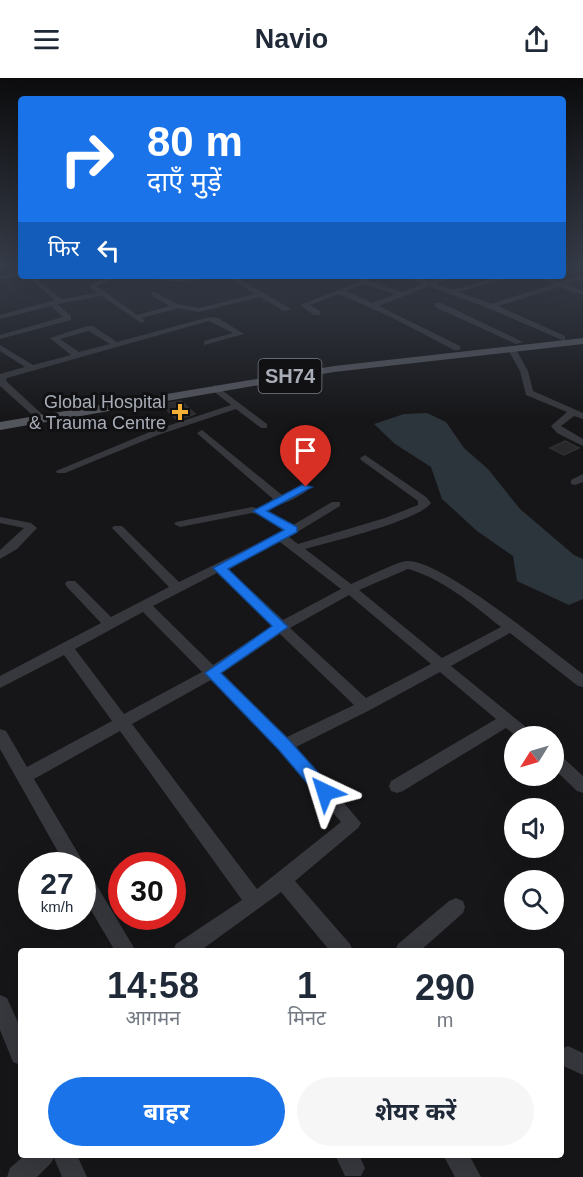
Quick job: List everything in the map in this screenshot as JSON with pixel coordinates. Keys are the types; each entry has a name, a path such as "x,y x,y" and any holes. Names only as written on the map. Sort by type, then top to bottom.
{"main road":[{"name":"SH74","path":"0,426 195,386 466,349 562,338 583,339"},
{"name":"SH74","path":"539,342 583,339"},
{"name":"SH74","path":"0,421 466,349"}],"street":[{"path":"0,337 67,317"},
{"path":"136,317 157,333"},
{"path":"396,317 466,349"},
{"path":"462,317 515,345 530,393 578,414"},
{"path":"516,317 562,338"},
{"path":"40,416 0,382 7,374 212,319 240,334 207,343"},
{"path":"77,355 54,338 90,328 116,344"},
{"path":"0,347 30,367"},
{"path":"215,388 264,426"},
{"path":"61,471 155,433 236,406"},
{"path":"578,414 556,426 560,432 583,443"},
{"path":"202,433 281,500"},
{"path":"296,548 389,520 422,507 425,503 422,499 365,458"},
{"path":"180,524 258,511 306,487"},
{"path":"0,683 177,588 287,533 336,504"},
{"path":"258,511 287,533 296,548 442,664 514,726"},
{"path":"0,520 27,525 31,528 16,541 12,549 0,555"},
{"path":"118,528 177,588"},
{"path":"23,777 122,720 212,673 281,627 350,589 401,567 412,566 428,571 463,591 583,682"},
{"path":"219,568 364,706"},
{"path":"71,584 110,624"},
{"path":"145,606 285,745 352,823 255,902 187,948"},
{"path":"285,745 364,706 512,627"},
{"path":"67,648 255,902"},
{"path":"397,786 507,720"},
{"path":"0,735 68,852"},
{"path":"564,769 583,786"},
{"path":"283,880 340,948"},
{"path":"96,901 124,948"},
{"path":"409,948 456,908"},
{"path":"0,1005 18,1047"},
{"path":"19,1177 40,1158"},
{"path":"66,1158 75,1177"},
{"path":"457,1158 469,1177"}],"shaded area":[{"path":"427,413 446,422 464,448 488,469 520,509 574,555 583,559 583,599 569,605 517,581 513,556 477,531 442,499 431,467 395,444 374,424 404,414"}],"building":[{"path":"181,401 195,414 177,420 161,404"},
{"path":"565,441 579,448 564,455 550,448"}],"place":[{"name":"Global Hospital & Trauma Centre","path":"180,412"}],"route":[{"path":"306,487 258,511 293,530 219,568 281,627 212,673 285,745 325,792"}]}
